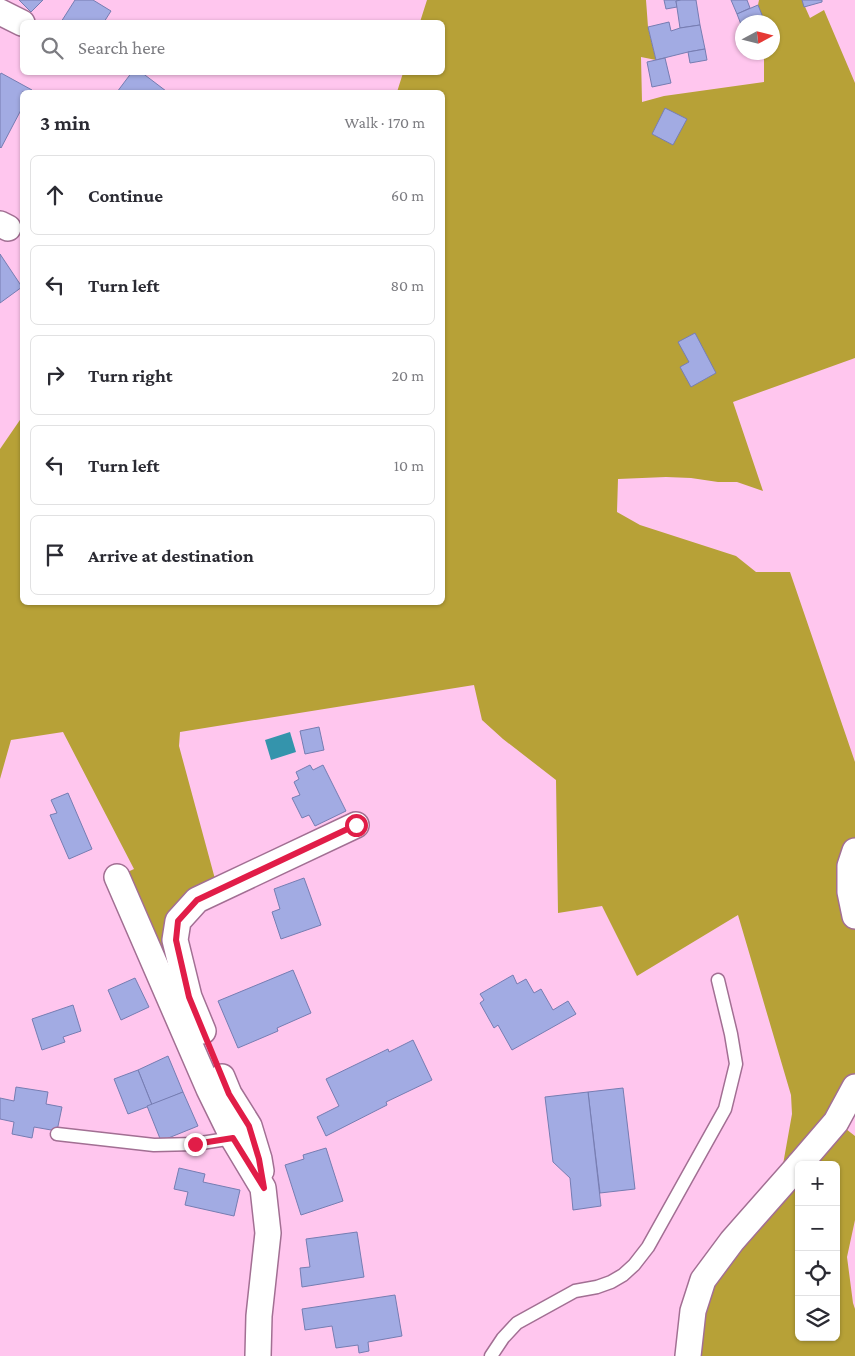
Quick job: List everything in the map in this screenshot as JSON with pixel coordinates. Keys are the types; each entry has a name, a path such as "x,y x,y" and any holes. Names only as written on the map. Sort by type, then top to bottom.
{"street":[{"path":"0,12 20,22"},
{"path":"258,1356 259,1316 268,1233 259,1159 249,1126 229,1094 189,997 176,940 178,921 197,900 356,825"},
{"path":"855,851 850,866 850,892 855,916"},
{"path":"117,877 209,1089 233,1138 264,1188"},
{"path":"802,1161 836,1122 855,1087"},
{"path":"688,1356 693,1311 703,1280 732,1241 795,1170"}],"lane":[{"path":"491,1356 503,1338 517,1323 575,1291 611,1282 623,1275 634,1265 648,1247 724,1109 736,1064 718,980"},
{"path":"57,1134 154,1145 195,1144 233,1138"}],"shaded area":[{"path":"427,0 646,0 648,27 656,60 641,57 642,102 664,96 764,82 764,60 780,60 780,15 762,15 758,5 759,0 802,0 810,18 824,10 855,83 855,358 733,402 763,491 737,482 718,482 691,478 618,479 617,512 640,525 736,556 756,572 790,572 855,762 855,1087 837,1122 855,1136 855,1220 847,1257 855,1309 855,1356 688,1356 693,1311 779,1187 792,1114 791,1095 738,915 637,976 602,906 558,913 556,780 503,739 482,720 474,685 180,732 179,746 218,890 178,921 170,1000 117,877 134,869 63,732 11,740 0,779 0,449 20,420 20,605 445,605 445,90 398,90 402,75 445,75 445,20 421,20"}],"water":[{"path":"290,732 296,752 271,760 265,740"}],"building":[{"path":"19,0 43,0 31,12"},
{"path":"75,0 93,0 111,11 105,20 62,20"},
{"path":"664,0 681,0 676,1 677,7 666,9"},
{"path":"696,0 700,25 680,28 676,1"},
{"path":"731,0 747,0 750,8 737,14"},
{"path":"802,0 822,0 822,2 804,7"},
{"path":"758,5 762,15 737,15"},
{"path":"669,22 671,31 700,25 705,49 656,60 648,27"},
{"path":"705,49 707,60 690,63 688,52"},
{"path":"665,58 671,83 652,87 647,62"},
{"path":"1,73 32,90 20,90 20,112 1,148 0,147"},
{"path":"130,75 145,75 165,90 118,90"},
{"path":"665,108 687,119 673,145 652,134"},
{"path":"0,254 20,284 20,288 0,303"},
{"path":"695,333 716,373 691,387 680,367 689,362 678,342"},
{"path":"319,727 324,750 305,754 300,731"},
{"path":"310,765 313,770 323,765 346,811 315,826 309,815 302,818 292,798 300,795 294,782 299,779 296,772"},
{"path":"68,793 92,849 69,859 50,815 57,813 51,800"},
{"path":"304,878 321,925 281,939 272,912 280,909 274,889"},
{"path":"293,970 311,1013 277,1028 278,1031 238,1048 218,1001"},
{"path":"513,975 517,984 526,979 534,993 541,989 553,1010 568,1001 576,1014 512,1050 498,1025 494,1028 480,1003 484,1000 480,994"},
{"path":"135,978 149,1007 121,1020 108,990"},
{"path":"73,1005 81,1031 63,1037 65,1042 42,1050 32,1019"},
{"path":"413,1040 432,1080 386,1102 387,1105 326,1136 317,1117 339,1106 326,1079 388,1049 389,1052"},
{"path":"168,1056 183,1092 152,1105 138,1070"},
{"path":"138,1070 152,1105 128,1114 114,1079"},
{"path":"16,1087 48,1092 46,1104 62,1107 57,1131 34,1127 32,1138 12,1134 14,1122 0,1119 0,1098 14,1101"},
{"path":"623,1088 635,1189 600,1193 588,1092"},
{"path":"183,1092 198,1126 161,1141 147,1106"},
{"path":"588,1092 601,1206 573,1210 570,1178 553,1162 545,1097"},
{"path":"326,1148 343,1201 301,1215 285,1165 304,1159 303,1155"},
{"path":"179,1168 205,1174 203,1182 240,1190 234,1216 185,1205 188,1192 174,1189"},
{"path":"357,1232 364,1277 302,1287 300,1268 310,1267 306,1239"},
{"path":"395,1295 402,1336 368,1342 369,1351 359,1353 358,1345 336,1348 332,1326 305,1330 302,1309"}],"route":[{"path":"195,1144 233,1138 264,1188 259,1159 249,1126 229,1094 189,997 176,940 178,921 197,900 356,825"}]}
